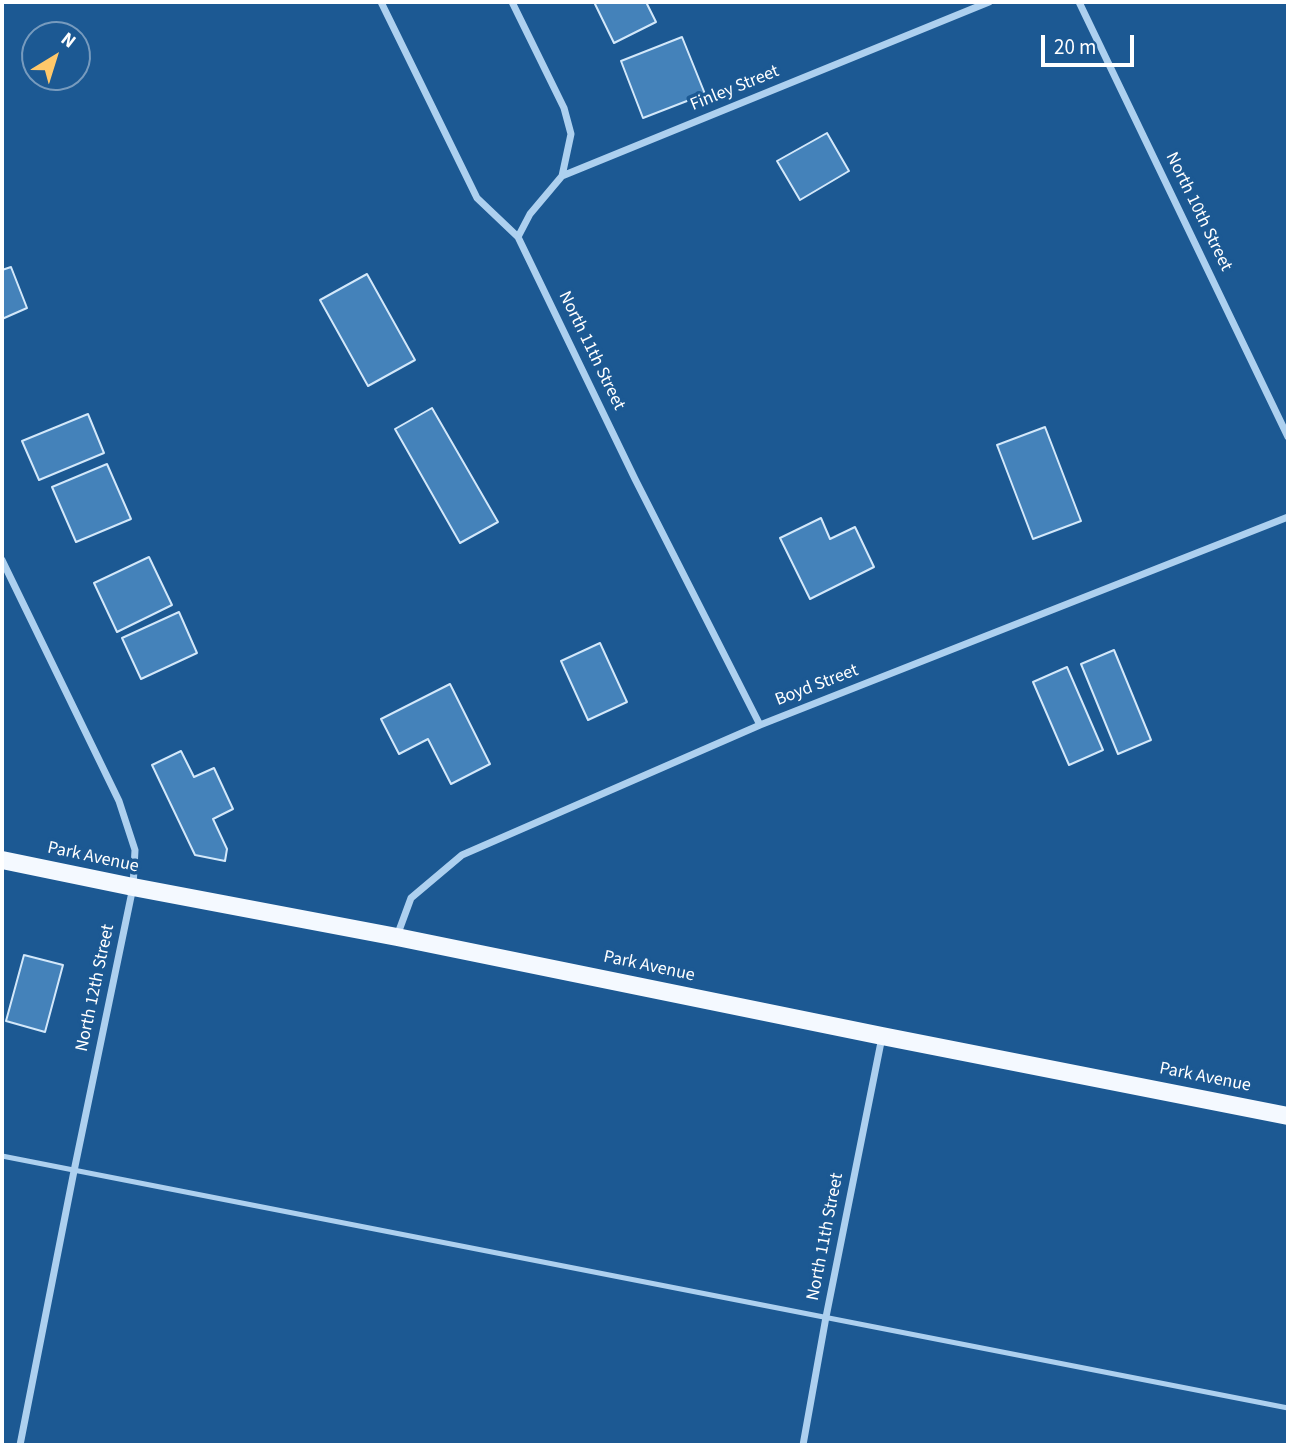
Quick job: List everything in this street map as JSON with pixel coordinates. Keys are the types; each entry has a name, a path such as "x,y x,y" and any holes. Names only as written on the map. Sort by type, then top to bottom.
{"main road":[{"name":"Park Avenue","path":"2,860 1288,1116"}],"street":[{"name":"North 11th Street","path":"381,2 477,198 518,237 635,479 760,724"},
{"path":"512,2 564,108 571,134 562,176"},
{"name":"Finley Street","path":"518,237 530,214 562,176 989,2"},
{"name":"North 10th Street","path":"1079,2 1288,437"},
{"name":"Boyd Street","path":"397,937 411,898 462,855 760,724 1288,517"},
{"name":"North 12th Street","path":"2,560 119,801 135,850 133,887 20,1445"},
{"name":"North 11th Street","path":"803,1445 882,1036"}],"lane":[{"path":"2,1156 1288,1408"}],"building":[{"path":"594,2 646,2 656,22 614,43"},
{"path":"682,37 705,94 643,118 621,61"},
{"path":"827,133 849,171 800,200 777,161"},
{"path":"11,267 27,308 2,319 2,270"},
{"path":"367,274 415,360 368,386 320,300"},
{"path":"432,408 498,522 460,543 395,429"},
{"path":"88,414 104,453 39,480 22,441"},
{"path":"1045,427 1081,521 1033,539 997,445"},
{"path":"107,464 131,519 76,542 52,487"},
{"path":"821,518 830,539 855,527 874,567 810,599 780,538"},
{"path":"149,557 172,605 117,632 94,583"},
{"path":"179,612 197,653 141,679 122,638"},
{"path":"600,643 627,702 588,720 561,661"},
{"path":"1114,650 1151,740 1118,754 1081,664"},
{"path":"1067,667 1103,750 1069,765 1033,682"},
{"path":"450,684 490,764 451,784 428,739 399,754 381,719"},
{"path":"181,751 194,777 214,768 233,809 213,819 227,849 225,861 195,855 152,765"},
{"path":"24,955 63,965 45,1032 6,1021"}]}
